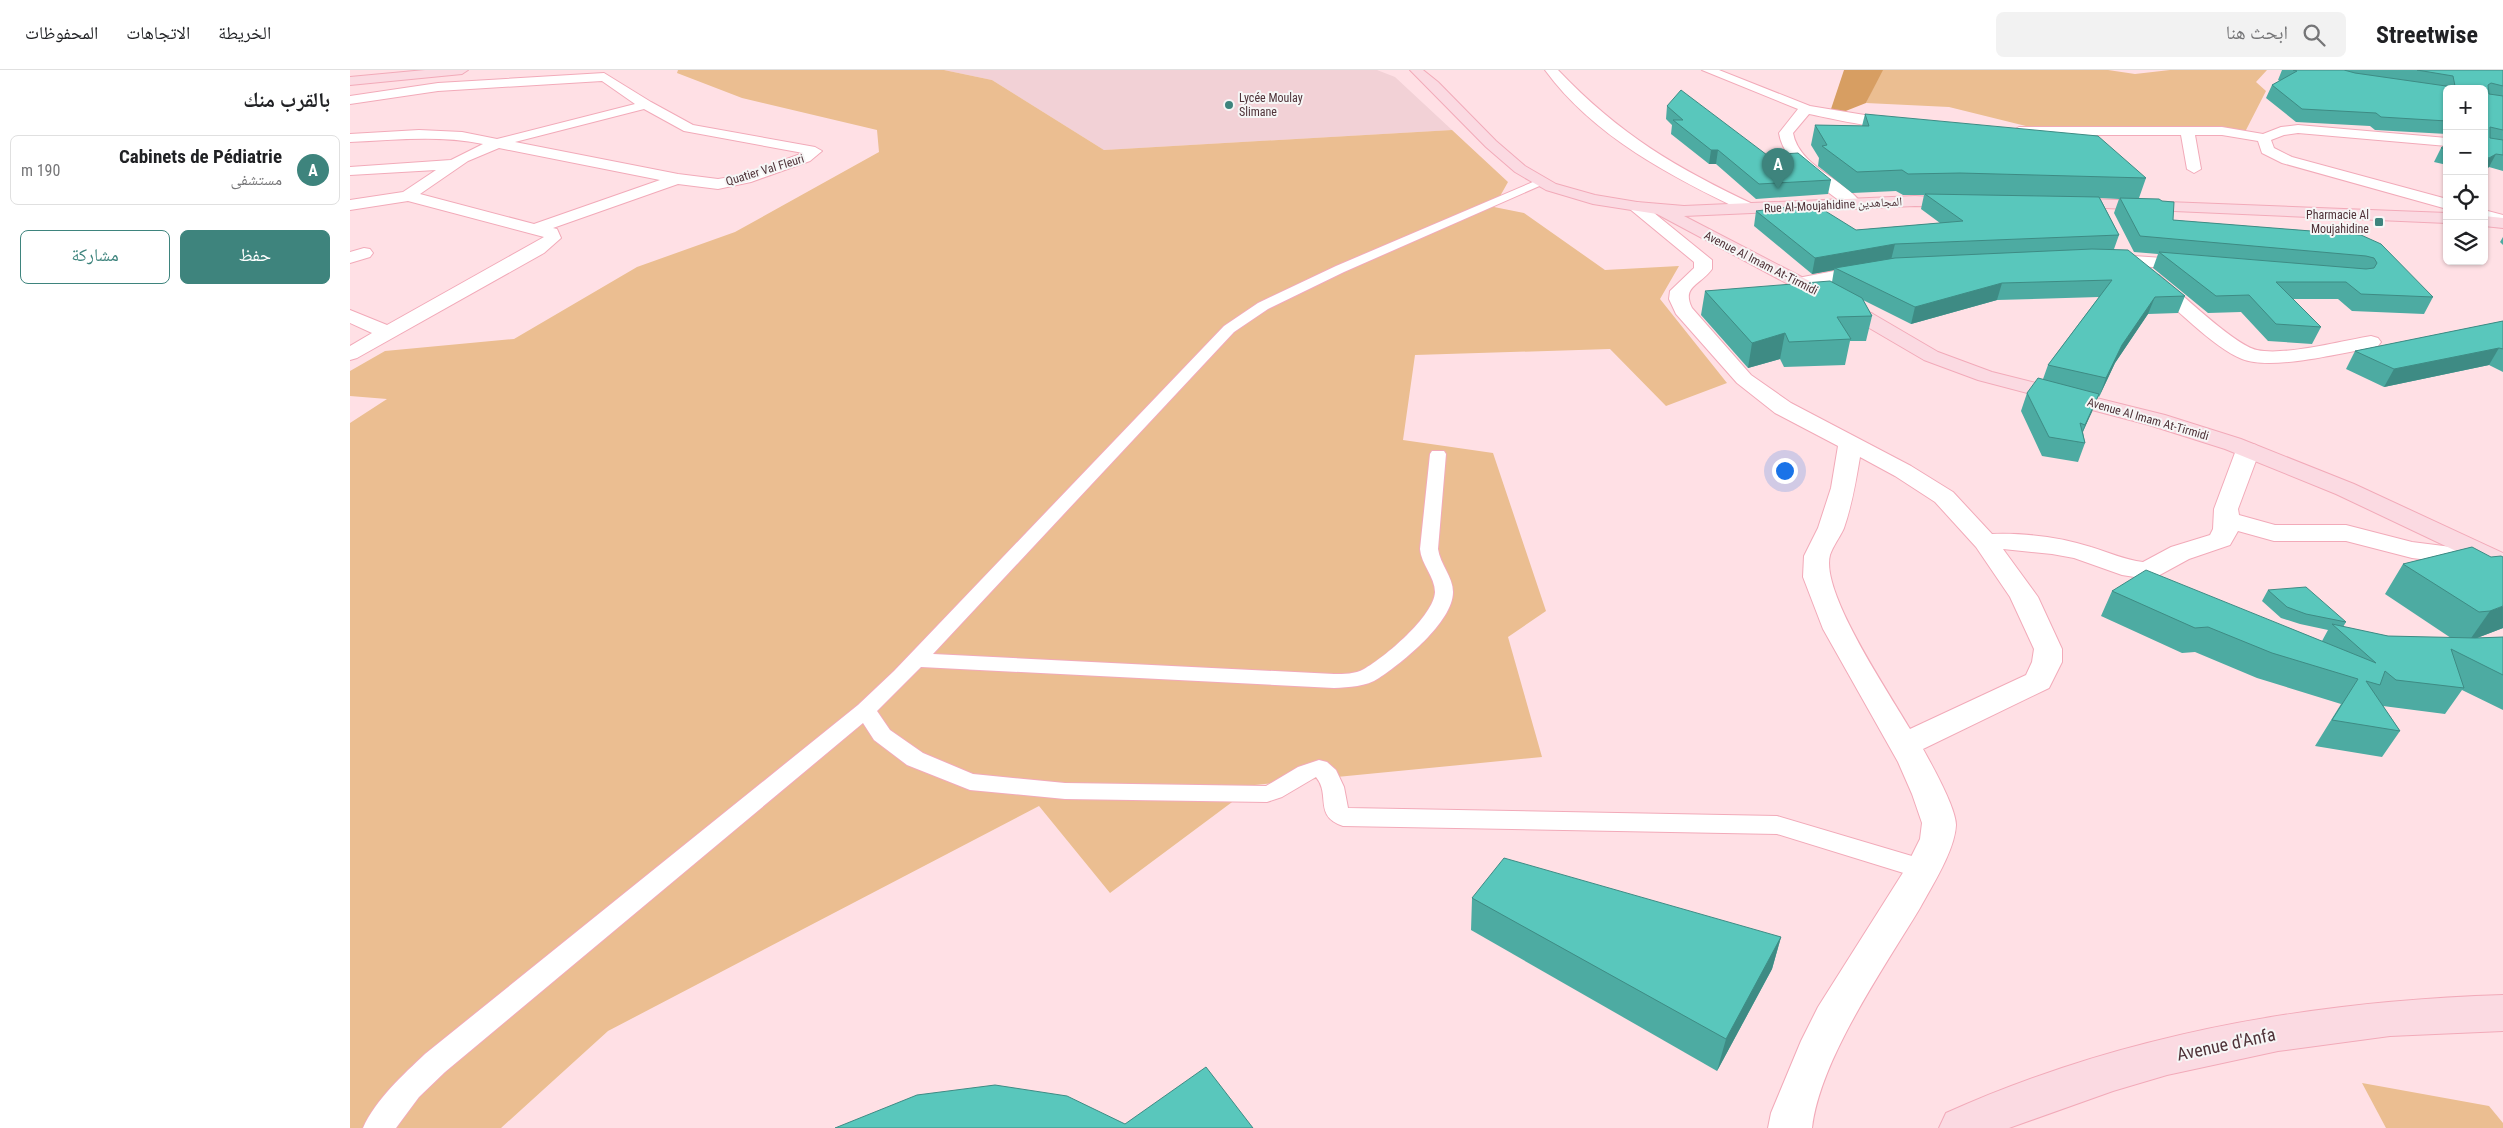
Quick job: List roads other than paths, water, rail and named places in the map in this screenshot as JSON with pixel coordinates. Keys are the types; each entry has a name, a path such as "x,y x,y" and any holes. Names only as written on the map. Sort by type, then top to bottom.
{"street":[{"path":"350,81 462,70"},
{"name":"Rue Al-Moujahidine المجاهدين","path":"1416,70 1434,84 1506,158 1540,182 1585,197 1649,208 1684,211 1854,204 1980,202"},
{"path":"1551,70 1594,114 1628,140 1674,170 1751,209"},
{"path":"1708,70 1790,100 1806,109 1874,122 1914,126"},
{"name":"Quatier Val Fleuri","path":"350,100 438,87 554,78 606,77 646,105 676,122 702,131 815,151 805,158 731,183 713,184 678,179 500,142 433,134 350,138"},
{"path":"408,196 454,164 500,142 646,105"},
{"path":"1806,109 1788,129 1786,138 1788,143 1808,167 1854,204"},
{"path":"2000,130 2222,131 2264,138 2281,131 2298,129 2443,142"},
{"path":"2187,132 2194,169"},
{"path":"2264,138 2266,150 2287,160 2443,203"},
{"path":"350,171 454,164"},
{"path":"535,229 678,179"},
{"path":"350,205 408,196 551,233 553,238 538,249 350,354"},
{"path":"2048,202 2443,218"},
{"path":"2100,204 2110,225"},
{"path":"1649,208 1703,260 1703,269 1683,286 1678,299 1683,310 1719,353 1744,379 1772,400 1850,445 1903,471 1934,490 1962,514 1985,542 2024,597 2043,636 2048,649 2044,672 2038,681 2027,688 1905,744"},
{"name":"Avenue Al Imam At-Tirmidi","path":"1649,208 1874,322 1918,350 1972,372 2157,420 2248,450 2345,489 2500,561"},
{"path":"2488,216 2503,222"},
{"path":"2488,221 2503,222"},
{"path":"2118,242 2127,259 2226,341 2249,355 2265,357 2300,354 2371,342"},
{"path":"2086,258 2127,259 2209,266"},
{"path":"1798,283 1884,268"},
{"path":"350,316 388,333"},
{"path":"1790,1128 1804,1079 1832,1020 1923,868 1936,839 1939,823 1929,794 1905,744 1837,629 1816,577 1817,556 1831,528 1843,488 1850,445"},
{"path":"2147,571 2158,567 2180,553 2221,540 2227,520 2226,509 2248,450"},
{"path":"2227,520 2274,533 2346,533 2425,552 2500,561"},
{"path":"1985,542 2011,541 2081,552 2131,569 2147,571 2171,585"},
{"name":"Avenue d'Anfa","path":"1961,1128 2092,1078 2154,1060 2225,1044 2302,1028 2385,1018 2503,1013"}],"lane":[{"path":"378,1128 409,1088 435,1063 865,710 915,660 1229,329 1263,306 1332,273 1540,182"},
{"path":"915,660 1334,681 1371,674 1422,632 1437,614 1443,602 1444,592 1429,558 1429,537 1438,454"},
{"path":"865,710 882,735 916,759 970,782 1065,791 1267,794 1286,786 1307,772 1320,768 1325,771 1333,785 1336,811 1342,817 1777,825 1923,868"}],"place":[{"name":"Lycée Moulay Slimane","path":"1229,105"},
{"name":"Cabinets de Pédiatrie","path":"1778,189"},
{"name":"Pharmacie Al Moujahidine","path":"2379,222"}]}
